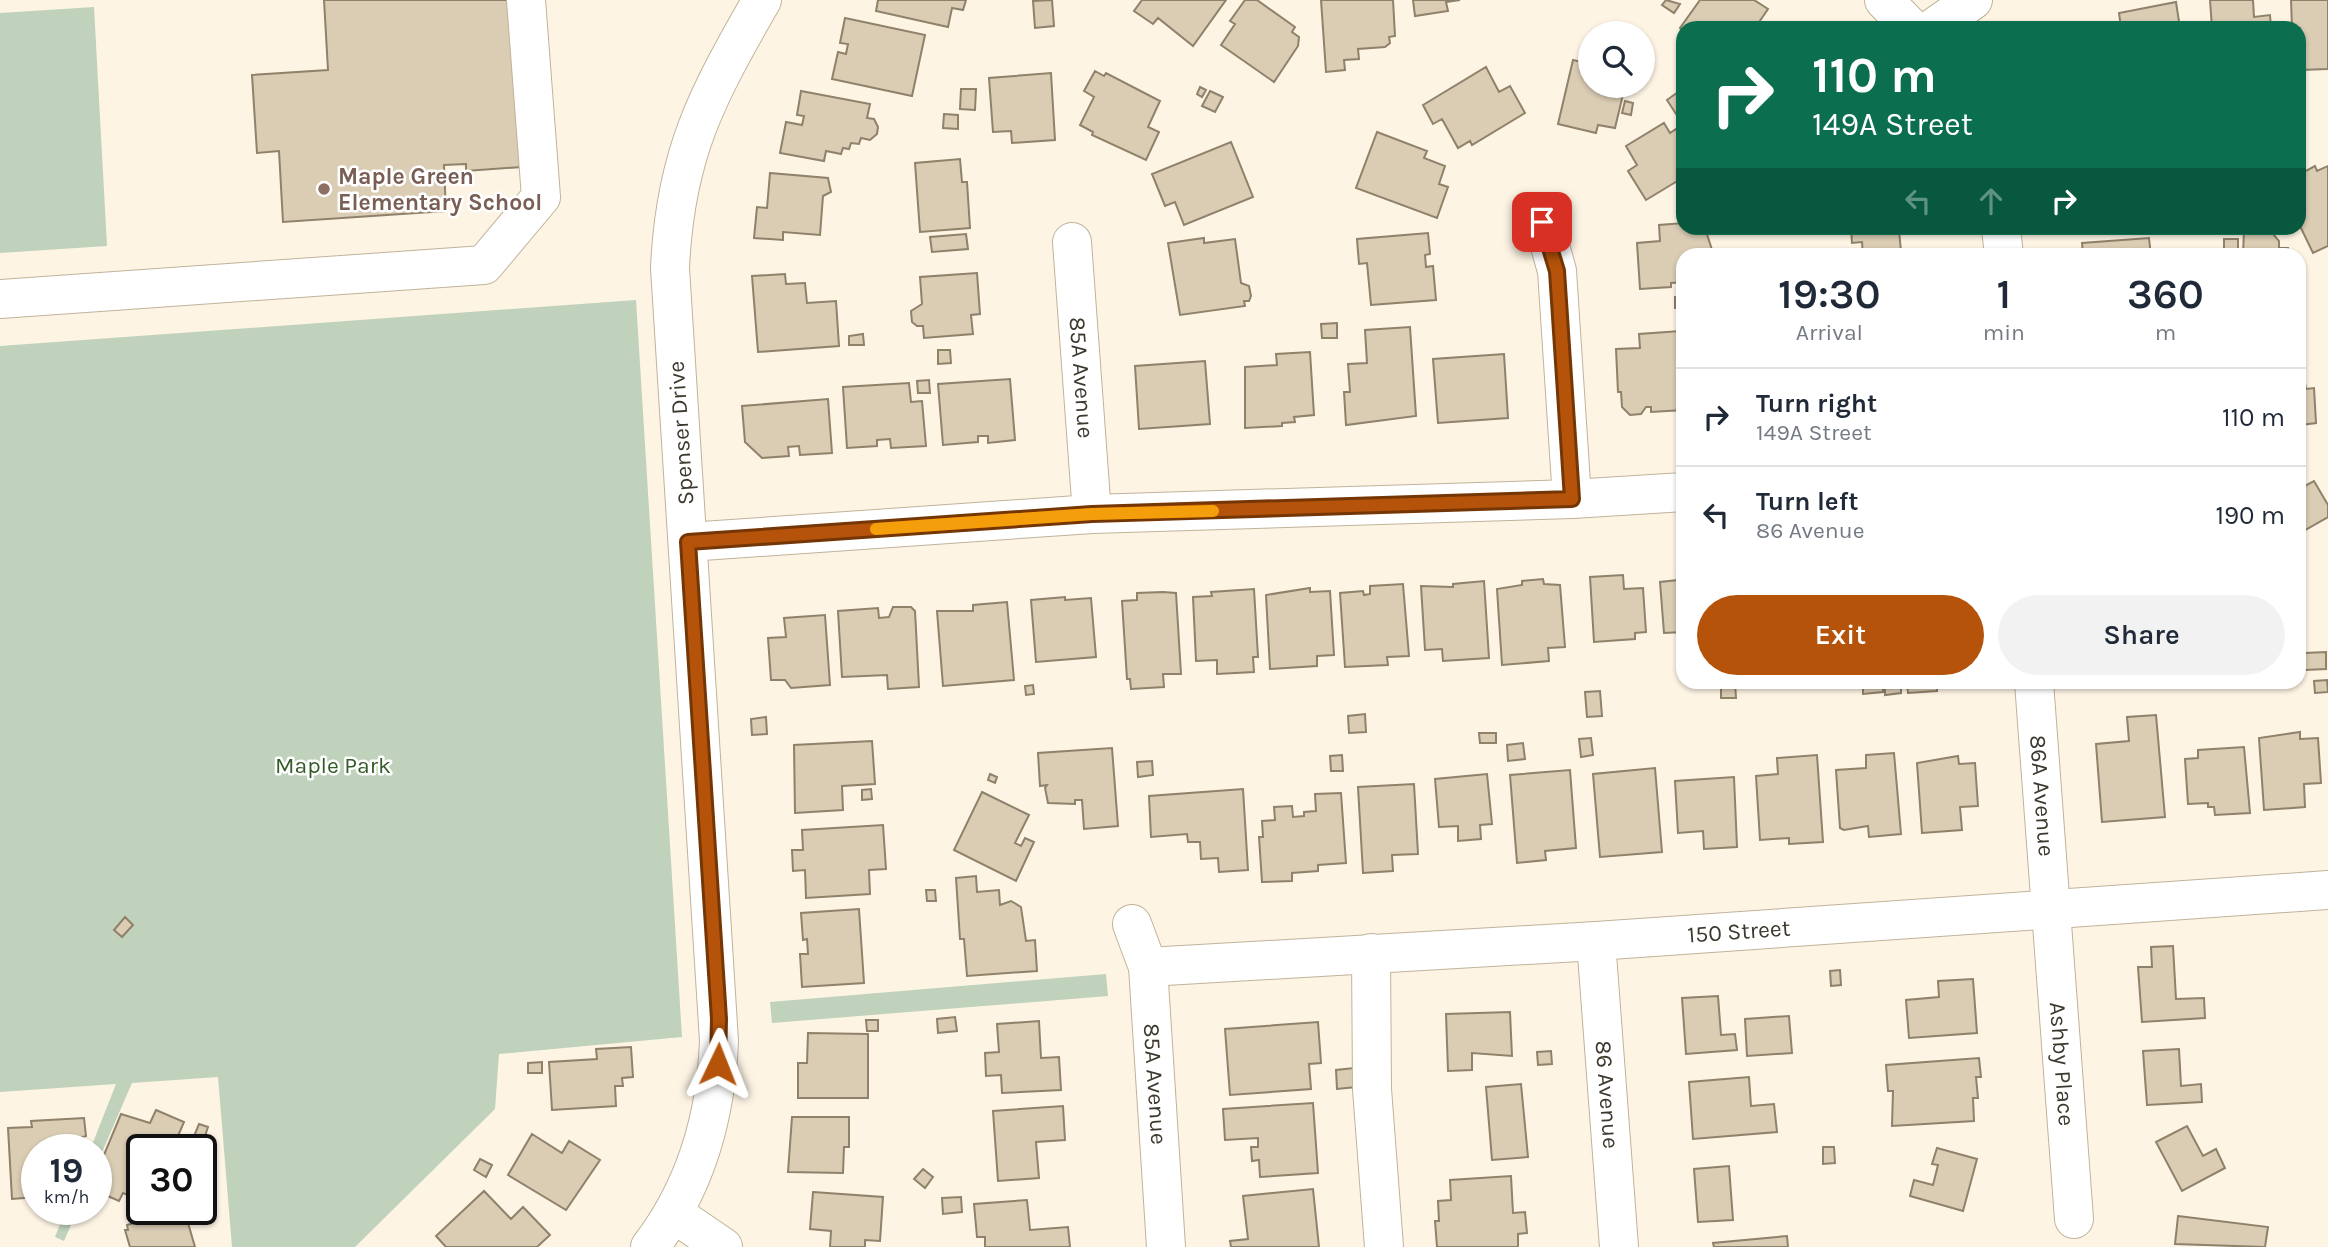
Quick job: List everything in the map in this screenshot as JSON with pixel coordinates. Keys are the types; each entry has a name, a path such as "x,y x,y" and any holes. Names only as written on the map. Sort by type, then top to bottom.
{"street":[{"path":"0,299 484,265 541,197 526,0"},
{"name":"Spenser Drive","path":"650,1247 673,1213 696,1165 709,1122 719,1041 670,268 675,211 686,154 698,118 713,85 762,0"},
{"path":"1884,0 1904,21"},
{"path":"1943,21 1973,0"},
{"path":"1542,222 1557,271 1572,499"},
{"name":"85A Avenue","path":"1072,242 1092,514"},
{"path":"688,542 1092,514 1572,499 1676,492"},
{"name":"86A Avenue","path":"2035,689 2051,909"},
{"name":"150 Street","path":"1148,967 1596,941 2328,890"},
{"name":"Ashby Place","path":"2051,909 2074,1219"},
{"name":"85A Avenue","path":"1132,924 1143,945 1148,967 1166,1247"},
{"name":"86 Avenue","path":"1596,941 1619,1247"},
{"path":"1371,953 1372,1089 1384,1247"},
{"path":"673,1213 723,1247"}],"green space":[{"path":"94,7 107,246 0,253 0,13"},
{"name":"Maple Park","path":"636,300 682,1037 499,1054 495,1109 355,1247 232,1247 218,1077 132,1083 110,1134 96,1134 116,1084 0,1092 0,346"},
{"path":"1106,974 1108,996 772,1023 770,1002"},
{"path":"60,1225 71,1225 64,1241 55,1237"}],"building":[{"path":"324,0 511,0 522,167 466,171 466,164 444,165 446,211 283,222 279,151 257,153 252,75 328,70"},
{"path":"878,0 966,0 963,10 952,8 948,27 876,11"},
{"path":"1052,0 1054,26 1035,28 1033,1"},
{"path":"1142,0 1226,0 1193,46 1158,18 1153,24 1134,11"},
{"path":"1245,0 1257,0 1295,27 1292,32 1299,37 1298,46 1274,82 1221,45 1235,24 1230,21"},
{"path":"1321,0 1393,0 1395,36 1389,37 1390,43 1385,47 1358,49 1359,59 1344,60 1345,70 1326,72"},
{"path":"1413,0 1460,0 1446,2 1448,11 1415,16"},
{"path":"1666,0 1680,4 1674,13 1662,5"},
{"path":"1700,0 1754,0 1768,9 1760,21 1685,21"},
{"path":"2210,0 2253,0 2254,17 2270,15 2270,21 2212,21"},
{"path":"2291,0 2328,0 2328,69 2306,70 2306,21 2292,21"},
{"path":"2176,2 2179,21 2120,21 2119,13"},
{"path":"845,18 925,35 912,96 832,79 838,52 846,54 848,44 840,43"},
{"path":"1573,60 1578,61 1578,98 1622,98 1615,128 1598,125 1596,133 1558,124"},
{"path":"1486,67 1499,92 1510,86 1525,113 1472,145 1470,141 1458,148 1442,119 1433,124 1423,105"},
{"path":"1095,71 1104,76 1106,73 1160,101 1148,127 1159,132 1146,160 1092,135 1093,132 1080,125 1094,97 1084,91"},
{"path":"1051,73 1055,140 1012,143 1011,131 993,132 989,78"},
{"path":"1200,87 1206,90 1202,97 1197,94"},
{"path":"961,89 976,89 975,110 960,109"},
{"path":"801,91 870,104 867,118 874,119 878,127 877,134 870,140 861,138 859,144 851,143 849,149 843,148 841,154 826,151 824,161 780,153 786,122 802,125 804,116 797,115"},
{"path":"1210,91 1223,97 1215,112 1202,106"},
{"path":"1676,93 1676,114 1667,100"},
{"path":"1625,101 1633,103 1631,115 1622,113"},
{"path":"944,114 958,115 958,129 943,128"},
{"path":"1664,123 1670,133 1676,129 1676,182 1646,200 1628,171 1637,165 1626,146"},
{"path":"1377,132 1427,151 1424,158 1445,166 1439,184 1448,187 1437,218 1356,188"},
{"path":"1231,142 1253,197 1184,225 1175,202 1165,206 1152,174"},
{"path":"960,159 962,182 967,182 970,228 920,232 915,163"},
{"path":"2315,166 2317,171 2328,166 2328,246 2313,253 2304,235 2306,171"},
{"path":"770,173 828,178 831,192 823,196 820,235 783,232 783,240 754,238 757,207 767,208"},
{"path":"1676,224 1676,235 1707,235 1711,248 1676,248 1676,283 1671,283 1671,287 1640,289 1637,243 1660,241 1659,225"},
{"path":"1428,233 1430,254 1425,255 1426,267 1433,266 1436,300 1371,305 1367,263 1359,264 1357,239"},
{"path":"966,234 968,249 932,252 930,237"},
{"path":"1851,235 1899,235 1901,248 1862,248 1862,242 1852,243"},
{"path":"2244,235 2274,235 2279,241 2279,248 2243,248"},
{"path":"1204,238 1204,243 1235,239 1241,283 1249,286 1251,296 1249,301 1244,301 1245,306 1180,315 1168,243"},
{"path":"2149,238 2150,248 2082,248 2082,243"},
{"path":"2224,239 2238,239 2238,248 2224,248"},
{"path":"977,273 980,314 971,315 973,334 924,338 923,326 912,322 911,311 922,304 920,277"},
{"path":"785,274 786,284 805,283 807,303 836,301 839,346 758,352 752,276"},
{"path":"1337,323 1337,338 1322,338 1321,324"},
{"path":"1410,327 1416,416 1346,425 1344,392 1350,392 1348,364 1367,363 1365,330"},
{"path":"1676,331 1676,410 1651,412 1651,407 1646,407 1641,414 1630,415 1622,407 1621,392 1618,392 1616,349 1640,348 1639,334"},
{"path":"863,334 864,345 849,345 849,336"},
{"path":"938,350 950,350 951,363 938,364"},
{"path":"1310,352 1314,415 1294,417 1295,422 1282,423 1282,426 1245,428 1245,367 1277,365 1276,354"},
{"path":"1504,354 1508,418 1438,423 1433,359"},
{"path":"1205,361 1210,424 1139,429 1135,366"},
{"path":"1010,379 1015,440 988,443 988,436 978,436 978,442 943,445 938,384"},
{"path":"929,380 930,393 918,393 917,381"},
{"path":"909,383 911,402 922,401 926,446 891,448 890,439 877,440 877,446 847,448 843,387"},
{"path":"2314,388 2316,423 2306,424 2306,389"},
{"path":"828,399 832,453 800,455 799,446 788,447 789,456 762,458 745,442 742,406"},
{"path":"2314,481 2328,505 2328,517 2306,530 2306,485"},
{"path":"1623,575 1624,589 1643,588 1646,632 1635,633 1635,639 1594,642 1590,577"},
{"path":"1543,579 1544,584 1560,585 1565,647 1548,648 1549,661 1502,665 1497,589 1522,585 1522,581"},
{"path":"1676,580 1676,632 1664,633 1660,582"},
{"path":"1484,581 1489,658 1443,661 1442,649 1425,650 1421,586 1453,587 1453,584"},
{"path":"1403,584 1409,656 1387,657 1388,665 1345,667 1340,593 1363,591 1364,595 1370,594 1370,586"},
{"path":"1310,588 1310,592 1330,591 1334,655 1317,656 1317,666 1270,669 1266,595"},
{"path":"1254,589 1258,657 1253,657 1254,672 1217,674 1217,660 1196,661 1193,597 1212,596 1211,592"},
{"path":"1137,593 1176,593 1181,674 1163,674 1164,687 1131,689 1130,679 1127,679 1122,601 1137,600"},
{"path":"1065,597 1065,600 1091,598 1096,657 1036,662 1031,600"},
{"path":"1007,602 1014,680 943,686 937,611 973,611 973,605"},
{"path":"893,607 911,607 915,611 919,687 888,689 887,675 842,677 838,611 878,608 879,618 889,617"},
{"path":"825,615 830,685 791,688 785,680 771,680 768,638 786,637 784,618"},
{"path":"2326,652 2326,669 2306,670 2306,653"},
{"path":"2327,680 2328,692 2315,693 2314,681"},
{"path":"1033,685 1034,694 1026,695 1025,686"},
{"path":"1721,689 1735,689 1736,698 1721,698"},
{"path":"1863,689 1883,689 1883,692 1863,694"},
{"path":"1885,689 1901,689 1901,693 1885,695"},
{"path":"1908,689 1937,689 1937,691 1908,693"},
{"path":"1600,691 1602,716 1587,717 1585,692"},
{"path":"1365,714 1366,732 1349,733 1348,716"},
{"path":"2156,715 2165,817 2102,822 2096,744 2129,741 2127,717"},
{"path":"766,717 767,734 752,735 751,719"},
{"path":"2300,732 2300,739 2318,738 2321,783 2304,784 2305,807 2264,810 2259,738"},
{"path":"1479,733 1496,733 1496,743 1480,743"},
{"path":"1591,738 1593,755 1581,757 1579,739"},
{"path":"872,741 875,784 842,786 843,810 795,813 794,745"},
{"path":"1523,743 1525,759 1508,761 1507,745"},
{"path":"2244,747 2250,813 2215,815 2214,807 2208,807 2208,803 2188,804 2185,759 2198,758 2198,750"},
{"path":"1112,748 1118,826 1084,829 1082,800 1075,800 1075,804 1048,803 1045,788 1047,785 1040,786 1038,753"},
{"path":"1894,753 1901,834 1869,837 1868,826 1844,830 1840,828 1836,770 1866,768 1866,755"},
{"path":"1342,755 1343,771 1331,771 1330,756"},
{"path":"1817,755 1823,842 1789,844 1789,838 1760,840 1756,776 1778,774 1777,758"},
{"path":"1958,756 1959,764 1975,763 1978,806 1960,807 1962,830 1922,833 1917,763"},
{"path":"1152,761 1153,775 1138,777 1137,762"},
{"path":"1655,768 1662,852 1600,857 1593,774"},
{"path":"1570,770 1576,848 1545,851 1546,860 1517,863 1510,775"},
{"path":"990,774 997,777 995,783 988,780"},
{"path":"1487,774 1492,824 1480,825 1481,839 1458,841 1458,826 1439,827 1435,779"},
{"path":"1734,777 1737,847 1704,849 1703,831 1678,833 1675,781"},
{"path":"1414,784 1418,854 1392,855 1393,871 1363,873 1358,787"},
{"path":"871,789 872,799 862,800 862,790"},
{"path":"1243,789 1248,870 1219,872 1218,858 1201,859 1200,842 1188,842 1187,834 1151,837 1149,796"},
{"path":"982,792 1029,815 1015,843 1021,846 1025,838 1034,842 1016,881 954,850"},
{"path":"1341,793 1346,863 1318,865 1318,871 1292,873 1292,881 1262,882 1259,837 1263,837 1262,821 1275,820 1274,807 1292,806 1293,817 1304,816 1304,812 1316,811 1315,794"},
{"path":"883,825 886,869 869,870 870,894 806,898 805,870 793,871 792,850 803,850 802,830"},
{"path":"976,876 977,892 999,890 1000,905 1011,901 1021,907 1026,941 1035,940 1037,971 967,976 964,939 960,939 956,878"},
{"path":"926,890 935,890 936,901 927,901"},
{"path":"859,909 864,983 802,987 800,954 808,954 807,939 803,940 801,913"},
{"path":"125,917 133,925 122,937 114,930"},
{"path":"2173,946 2176,999 2204,998 2205,1018 2142,1022 2138,967 2152,967 2151,947"},
{"path":"1840,970 1841,985 1831,986 1830,971"},
{"path":"1973,979 1977,1033 1909,1038 1906,1000 1939,997 1938,981"},
{"path":"1718,996 1721,1035 1735,1034 1737,1050 1686,1054 1682,998"},
{"path":"1510,1012 1512,1056 1472,1053 1472,1070 1448,1071 1446,1014"},
{"path":"1789,1016 1792,1053 1747,1056 1745,1019"},
{"path":"955,1017 957,1031 938,1033 937,1019"},
{"path":"866,1020 878,1020 878,1031 867,1031"},
{"path":"1039,1021 1041,1058 1059,1057 1061,1090 1002,1093 1001,1075 986,1076 985,1053 999,1052 997,1024"},
{"path":"1318,1022 1321,1063 1309,1064 1311,1089 1230,1095 1225,1029"},
{"path":"808,1033 868,1034 868,1098 798,1098 798,1063 807,1063"},
{"path":"631,1047 633,1077 622,1078 623,1086 615,1086 616,1106 552,1110 549,1062 597,1059 596,1049"},
{"path":"2179,1049 2181,1086 2201,1084 2202,1102 2147,1105 2143,1051"},
{"path":"1551,1051 1552,1064 1538,1065 1537,1052"},
{"path":"1979,1058 1981,1077 1976,1077 1978,1098 1973,1098 1974,1121 1892,1126 1893,1091 1888,1091 1886,1065"},
{"path":"542,1062 542,1073 528,1073 528,1063"},
{"path":"1354,1068 1356,1087 1337,1089 1336,1070"},
{"path":"1749,1077 1751,1106 1774,1104 1777,1132 1693,1139 1689,1082"},
{"path":"1521,1084 1528,1157 1492,1160 1486,1087"},
{"path":"1313,1103 1318,1173 1260,1177 1259,1160 1252,1161 1251,1147 1258,1147 1258,1138 1225,1140 1223,1109"},
{"path":"1063,1106 1065,1140 1036,1142 1039,1178 998,1181 993,1111"},
{"path":"156,1110 184,1122 179,1134 126,1134 126,1194 123,1193 119,1201 112,1198 112,1136 121,1114 150,1123"},
{"path":"792,1117 849,1117 849,1147 844,1147 843,1173 788,1172"},
{"path":"84,1118 86,1134 21,1134 21,1198 12,1199 8,1128 32,1127 31,1121"},
{"path":"199,1124 208,1127 206,1134 195,1134"},
{"path":"2187,1126 2203,1156 2216,1149 2225,1168 2182,1191 2156,1142"},
{"path":"532,1134 562,1153 569,1141 600,1160 566,1210 508,1175"},
{"path":"1823,1147 1834,1147 1835,1163 1823,1164"},
{"path":"1937,1148 1977,1159 1963,1211 1910,1196 1914,1180 1933,1185 1938,1165 1932,1164"},
{"path":"480,1159 492,1165 486,1177 474,1170"},
{"path":"1729,1166 1733,1220 1698,1222 1694,1169"},
{"path":"923,1169 933,1177 925,1188 914,1179"},
{"path":"1511,1176 1513,1213 1525,1212 1527,1233 1518,1234 1518,1247 1437,1247 1435,1221 1439,1221 1438,1201 1451,1200 1450,1180"},
{"path":"1313,1189 1319,1247 1231,1247 1230,1241 1248,1239 1243,1196"},
{"path":"484,1191 511,1219 523,1207 550,1235 537,1247 446,1247 436,1236"},
{"path":"813,1192 883,1197 880,1241 865,1240 865,1247 830,1247 831,1231 810,1229"},
{"path":"961,1197 962,1212 943,1214 942,1198"},
{"path":"1027,1200 1030,1230 1068,1227 1070,1247 985,1247 985,1237 977,1237 974,1204"},
{"path":"2178,1216 2268,1227 2265,1247 2175,1244"},
{"path":"127,1225 189,1225 195,1247 130,1247 125,1230 128,1230"},
{"path":"1787,1236 1788,1247 1714,1247 1713,1243"}],"slow traffic":[{"path":"876,529 1092,514 1213,511"}],"place":[{"name":"Maple Green Elementary School","path":"324,189"}],"route":[{"path":"718,1064 719,1019 688,542 1092,514 1572,499 1557,271 1542,222"}]}
